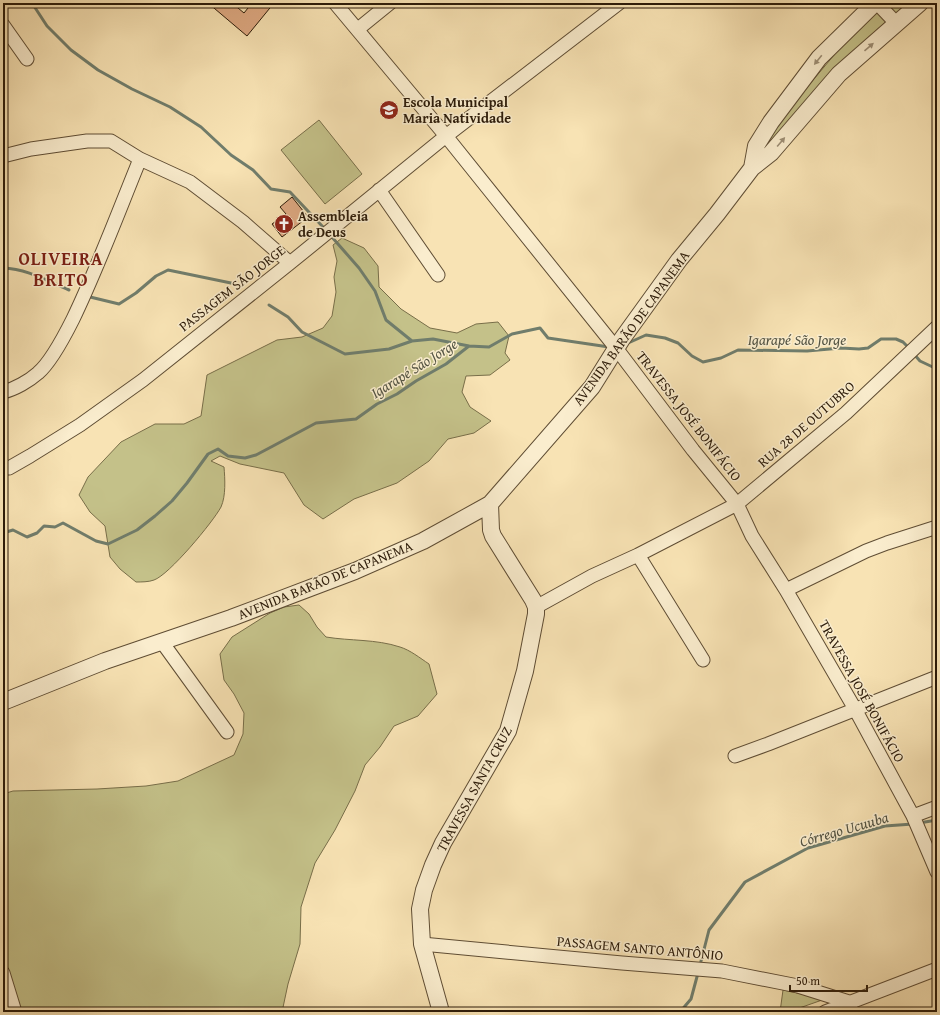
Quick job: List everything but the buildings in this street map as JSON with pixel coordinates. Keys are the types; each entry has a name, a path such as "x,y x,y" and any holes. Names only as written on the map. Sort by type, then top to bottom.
{"street":[{"name":"TRAVESSA JOSÉ BONIFÁCIO","path":"335,3 446,136 616,348 693,450 737,504 752,536 786,590 855,709 912,816 937,872"},
{"path":"358,30 390,3"},
{"name":"PASSAGEM SÃO JORGE","path":"9,468 74,429 143,380 446,136 619,3"},
{"path":"876,3 896,23"},
{"name":"AVENIDA BARÃO DE CAPANEMA","path":"752,168 756,146 819,58 876,3"},
{"name":"AVENIDA BARÃO DE CAPANEMA","path":"3,702 105,661 231,618 355,571 423,541 490,504 592,387 616,348 679,260 752,168 771,153 839,74 920,3"},
{"path":"3,25 28,59"},
{"path":"3,156 32,149 87,141 111,142 140,159 190,182 243,222 290,263"},
{"path":"3,392 11,390 38,373 47,363 64,336 92,280 140,159"},
{"path":"379,190 438,275"},
{"name":"RUA 28 DE OUTUBRO","path":"536,608 592,576 638,555 737,504 846,413 937,327"},
{"path":"490,504 491,530 495,541 530,594 536,608"},
{"path":"786,590 866,551 937,528"},
{"path":"638,555 703,660"},
{"name":"TRAVESSA SANTA CRUZ","path":"441,1012 422,944 420,910 426,884 443,843 508,731 524,671 536,608"},
{"path":"162,642 227,732"},
{"path":"735,756 937,677"},
{"path":"912,816 937,807"},
{"name":"PASSAGEM SANTO ANTÔNIO","path":"422,944 722,971 798,986 852,1003"},
{"path":"825,1012 852,1003 937,969"},
{"path":"3,973 15,1012"}],"shaded area":[{"path":"888,3 907,3 862,43 767,149 763,150 787,111 835,54 861,26"},
{"path":"319,120 362,174 325,204 281,150"},
{"path":"342,238 364,248 378,266 379,287 401,309 430,328 457,333 476,324 498,322 509,336 505,353 510,360 490,375 466,376 462,392 470,407 491,421 474,433 448,439 429,461 397,483 354,499 323,519 304,505 284,473 240,464 220,456 211,461 224,467 224,498 221,507 200,535 170,569 152,581 136,582 120,569 110,557 105,526 90,512 79,495 88,477 121,442 155,424 184,424 201,416 207,375 277,340 302,337 323,328 332,316 336,292 334,277 337,261 333,245"},
{"path":"299,605 309,614 317,627 326,637 391,644 415,654 429,664 437,694 418,716 394,726 380,747 365,765 355,791 335,830 315,863 301,907 300,944 288,984 282,1012 3,1012 3,794 13,791 146,786 178,781 234,755 243,734 244,713 234,694 224,680 220,654 232,637 270,613 284,607"},
{"path":"783,990 825,999 788,1012 780,1012"}],"waterway":[{"path":"32,3 47,26 71,50 98,70 132,89 170,107 201,127 231,155 253,170 271,189 290,192 323,227"},
{"path":"331,236 359,268 375,291 386,320 412,341 433,339 469,346"},
{"path":"3,268 29,273 69,290"},
{"path":"86,296 119,304 136,293 156,276 168,270 231,283"},
{"path":"269,305 288,317 302,332 345,354 389,349 412,341"},
{"name":"Igarapé São Jorge","path":"3,533 13,530 27,537 37,533 44,526 55,527 63,523 96,541 108,544 137,530 172,501 208,454 218,449 228,456 245,458 256,455 316,423 356,419 377,404 397,394 446,364 469,346 489,347 512,334 540,328 548,338 609,347"},
{"name":"Igarapé São Jorge","path":"626,344 646,335 665,338 678,343 692,356 703,362 721,358 738,350 807,351 841,348 859,349 868,348 881,339 896,339 903,342 910,349"},
{"name":"Igarapé São Jorge","path":"913,353 920,361 937,369"},
{"name":"Córrego Ucuuba","path":"919,823 937,820"},
{"name":"Córrego Ucuuba","path":"700,965 709,930 745,882 808,848 885,826 913,824"},
{"name":"Córrego Ucuuba","path":"680,1012 691,999 698,973"}],"place":[{"name":"Escola Municipal Maria Natividade","path":"389,110"},
{"name":"Assembleia de Deus","path":"284,224"}],"district":[{"name":"OLIVEIRA BRITO","path":"61,268"}]}
